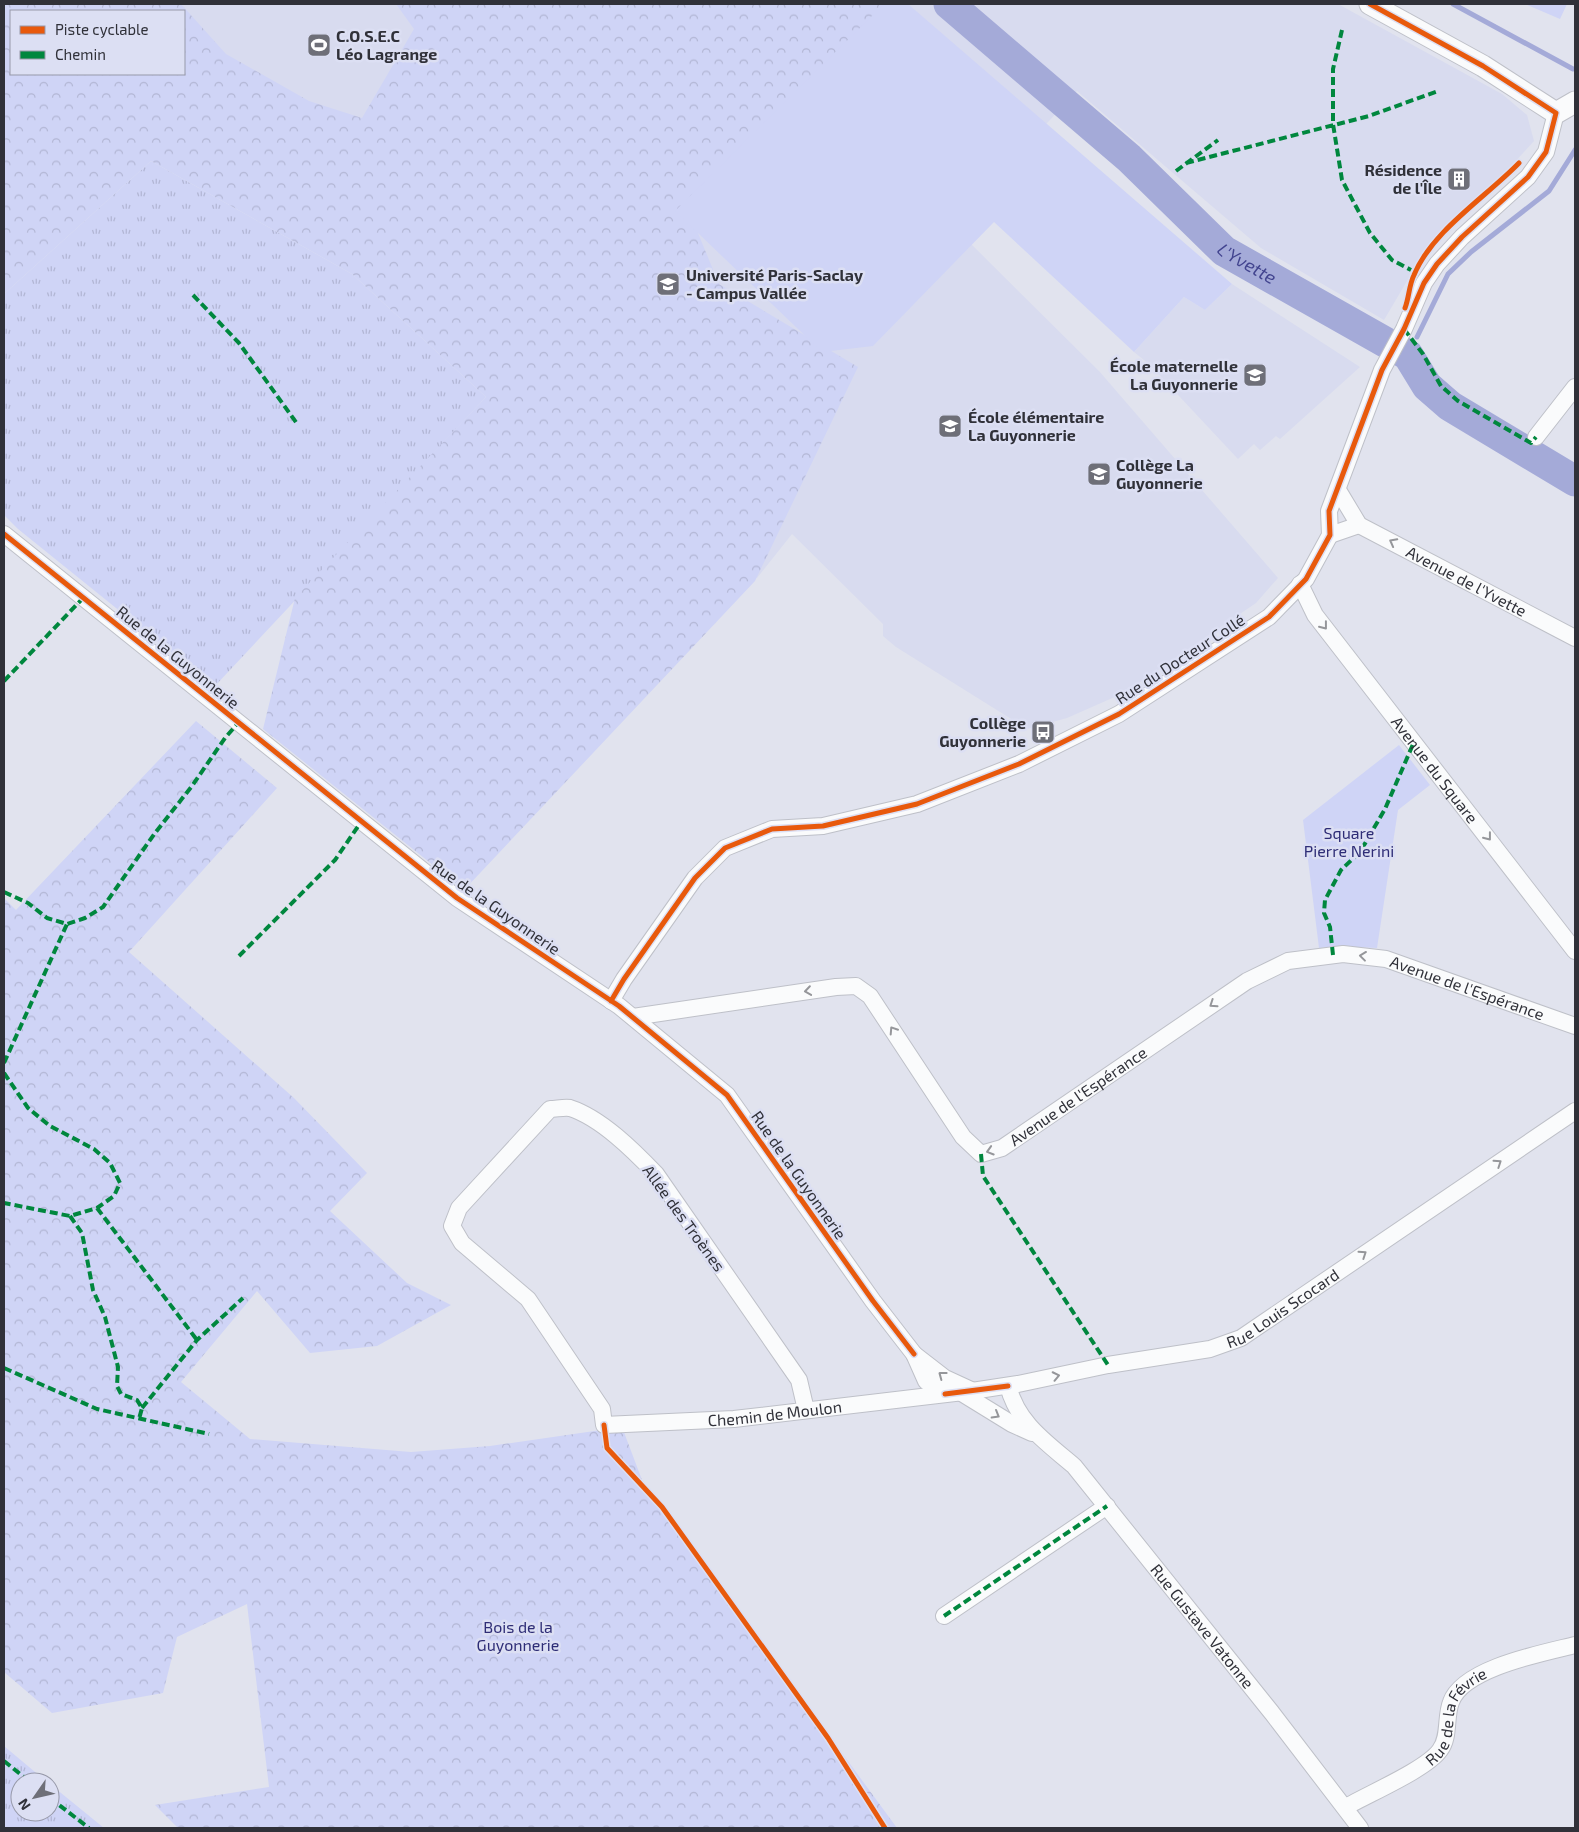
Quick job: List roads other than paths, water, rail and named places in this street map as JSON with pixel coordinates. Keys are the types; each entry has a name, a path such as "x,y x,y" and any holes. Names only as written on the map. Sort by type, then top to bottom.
{"main road":[{"path":"1370,4 1483,66 1556,113 1575,102"}],"street":[{"name":"Rue du Docteur Collé","path":"611,1001 624,979 695,878 725,848 772,829 824,826 917,804 1020,764 1119,714 1269,617 1306,578 1330,534 1329,511 1382,370 1424,283 1437,264 1462,237 1528,177 1546,152 1556,113"},
{"path":"1536,437 1575,387"},
{"path":"1330,534 1359,525 1338,490"},
{"name":"Avenue de l'Yvette","path":"1359,525 1575,638"},
{"name":"Rue de la Guyonnerie","path":"4,534 457,898 633,1016 727,1096 873,1301 914,1354 945,1378 959,1392"},
{"name":"Avenue du Square","path":"1300,584 1316,615 1575,950"},
{"name":"Avenue de l'Espérance","path":"633,1016 836,987 856,986 870,996 963,1137 980,1154 1002,1148 1247,981 1288,962 1343,954 1386,959 1575,1026"},
{"name":"Allée des Troènes","path":"604,1425 602,1409 528,1299 462,1243 452,1226 458,1208 550,1109 569,1108 592,1120 630,1147 656,1174 799,1380 806,1410"},
{"name":"Rue Louis Scocard","path":"959,1392 1008,1386 1108,1365 1210,1349 1240,1338 1575,1111"},
{"name":"Rue de la Guyonnerie","path":"914,1354 922,1374 932,1387 959,1392"},
{"path":"912,1399 922,1374"},
{"name":"Rue Gustave Vatonne","path":"1008,1386 1013,1403 1034,1434"},
{"name":"Rue Gustave Vatonne","path":"959,1392 1012,1424 1034,1434 1074,1466 1346,1807 1360,1828"},
{"name":"Chemin de Moulon","path":"604,1425 734,1419 959,1392"},
{"path":"944,1616 1107,1506"},
{"name":"Rue de la Févrie","path":"1346,1807 1423,1765 1441,1750 1446,1736 1450,1704 1456,1692 1465,1684 1478,1676 1510,1663 1575,1645"}],"waterway":[{"name":"L'Yvette","path":"949,4 1129,158 1224,251 1408,355 1427,386 1450,406 1575,481"},
{"path":"1453,4 1573,69"},
{"path":"1417,337 1448,274 1471,252 1549,191 1575,150"}],"place":[{"name":"C.O.S.E.C Léo Lagrange","path":"319,45"},
{"name":"Résidence de l'Île","path":"1459,179"},
{"name":"Université Paris-Saclay - Campus Vallée","path":"668,284"},
{"name":"École maternelle La Guyonnerie","path":"1255,375"},
{"name":"École élémentaire La Guyonnerie","path":"950,426"},
{"name":"Collège La Guyonnerie","path":"1099,474"},
{"name":"Collège Guyonnerie","path":"1043,732"}],"park label":[{"name":"Square Pierre Nerini","path":"1349,842"},
{"name":"Bois de la Guyonnerie","path":"518,1636"}]}
